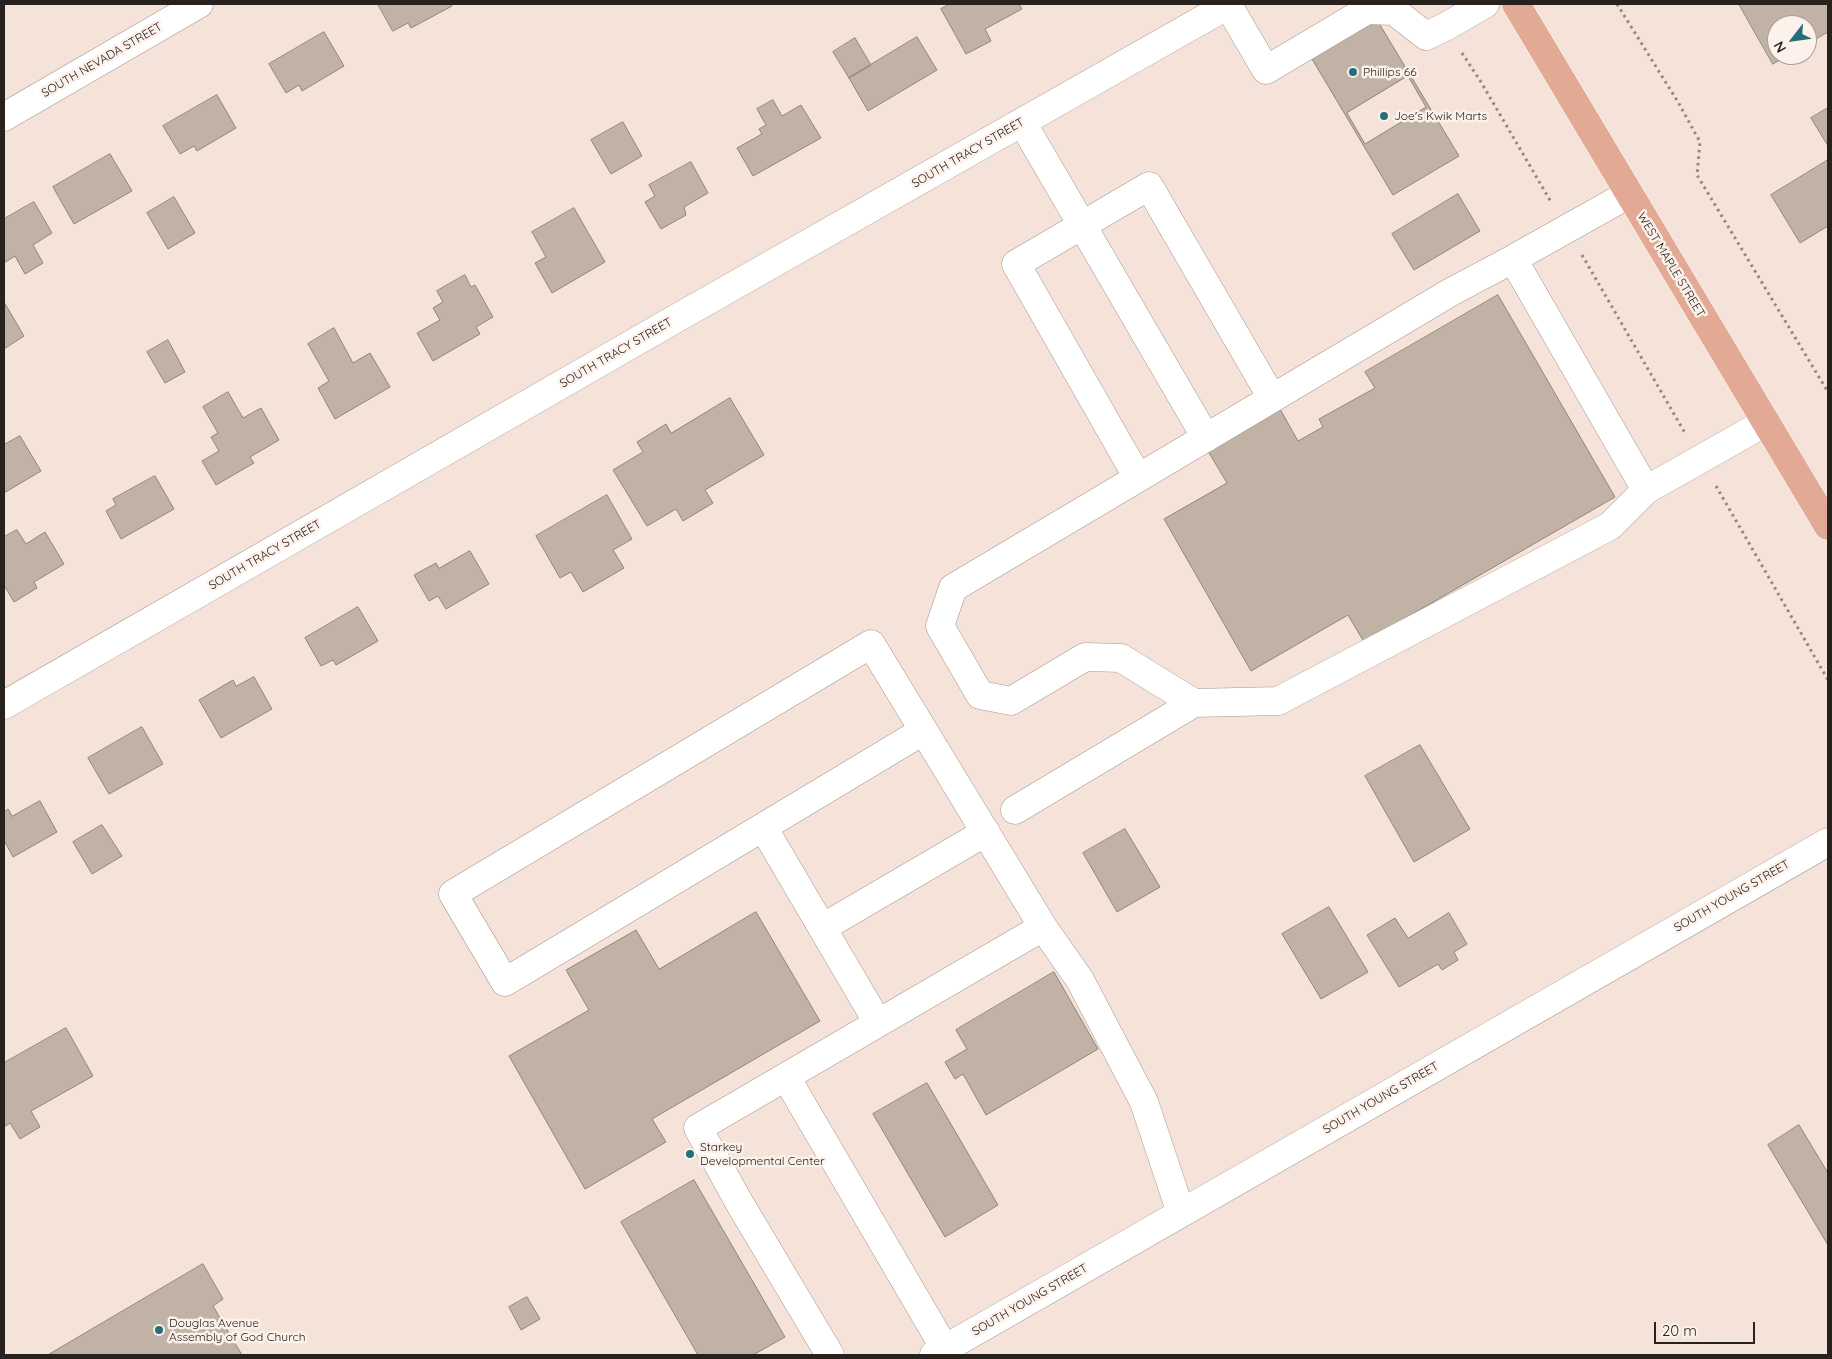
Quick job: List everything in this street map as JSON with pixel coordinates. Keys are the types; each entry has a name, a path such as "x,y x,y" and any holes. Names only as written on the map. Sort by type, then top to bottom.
{"main road":[{"name":"WEST MAPLE STREET","path":"1516,4 1828,526"}],"street":[{"name":"SOUTH NEVADA STREET","path":"4,117 200,4"},
{"path":"1229,4 1266,70 1367,10 1394,11 1426,36 1445,28 1485,4"},
{"name":"SOUTH TRACY STREET","path":"4,705 1229,4"},
{"path":"1022,122 1206,438"},
{"path":"1138,478 1016,264 1149,186 1272,398"},
{"path":"1194,703 1121,658 1085,657 1011,701 980,695 940,626 954,588 1451,292 1629,194"},
{"path":"1513,259 1646,490"},
{"path":"1015,810 1194,703 1278,701 1610,526 1646,490 1766,422"},
{"path":"923,731 505,982 454,894 871,644 1043,927 1080,980 1144,1102 1182,1213"},
{"path":"762,827 878,1023"},
{"path":"822,928 986,832"},
{"name":"SOUTH YOUNG STREET","path":"939,1352 1828,842"},
{"path":"830,1355 740,1204 698,1128 1043,927"},
{"path":"786,1077 939,1352"}],"path":[{"path":"1617,4 1678,102 1700,142 1696,175 1828,392"},
{"path":"1445,28 1481,82 1828,680"}],"building":[{"path":"378,4 451,4 452,6 411,28 408,23 393,31"},
{"path":"950,4 1019,4 1022,9 985,29 991,41 966,54 941,9"},
{"path":"1739,4 1828,4 1828,32 1817,38 1817,15 1767,15 1767,53"},
{"path":"1377,20 1459,156 1393,195 1312,59"},
{"path":"324,32 344,66 302,91 299,85 286,93 269,64"},
{"path":"917,37 937,70 868,111 849,78"},
{"path":"855,38 871,65 849,78 833,52"},
{"path":"1408,76 1426,107 1365,144 1347,113"},
{"path":"217,95 236,128 197,151 194,146 180,154 163,126"},
{"path":"773,100 782,116 801,105 821,138 753,176 737,148 762,134 759,129 766,125 757,109"},
{"path":"1828,108 1828,146 1811,118"},
{"path":"623,122 642,156 611,174 591,140"},
{"path":"110,154 132,191 74,224 53,187"},
{"path":"1828,160 1828,226 1800,243 1771,195"},
{"path":"691,162 708,193 684,207 686,215 661,229 645,202 655,196 649,185"},
{"path":"1458,194 1480,231 1414,270 1392,234"},
{"path":"174,197 195,233 168,249 147,213"},
{"path":"34,202 52,233 33,245 43,263 25,274 15,256 4,263 4,219"},
{"path":"574,208 605,262 552,293 535,263 546,257 532,232"},
{"path":"465,275 471,287 475,285 493,317 476,327 480,334 433,361 417,333 440,320 433,308 443,302 437,291"},
{"path":"1498,295 1615,497 1364,642 1348,615 1251,671 1164,519 1227,483 1208,451 1280,409 1298,441 1323,427 1319,419 1375,388 1365,372"},
{"path":"4,302 24,336 4,349"},
{"path":"334,328 353,363 370,353 390,387 335,419 318,388 329,381 308,344"},
{"path":"168,340 185,372 165,383 147,352"},
{"path":"228,392 243,418 261,408 279,440 250,457 254,463 216,485 202,461 219,451 211,437 218,433 203,407"},
{"path":"730,398 764,455 705,490 713,503 683,521 676,509 647,526 613,470 643,452 637,442 666,424 671,433"},
{"path":"20,436 41,471 4,493 4,445"},
{"path":"155,476 174,509 121,539 106,511 116,505 113,499"},
{"path":"607,495 632,539 613,550 624,568 583,592 571,572 560,578 536,536"},
{"path":"17,530 26,544 45,532 64,564 34,582 37,588 14,602 4,585 4,537"},
{"path":"470,551 489,584 446,609 438,596 429,601 414,575 436,563 439,568"},
{"path":"358,607 378,641 336,665 333,660 321,666 305,638"},
{"path":"254,677 272,709 221,738 199,700 233,680 236,686"},
{"path":"142,727 163,764 109,794 88,758"},
{"path":"1420,745 1470,829 1414,862 1365,776"},
{"path":"40,801 57,832 13,857 4,840 4,812 8,809 12,816"},
{"path":"102,825 122,856 92,874 73,842"},
{"path":"1125,829 1160,887 1117,912 1083,853"},
{"path":"1329,907 1368,972 1321,999 1282,934"},
{"path":"756,912 820,1021 652,1119 666,1142 585,1189 509,1056 589,1010 566,970 636,930 659,969"},
{"path":"1449,913 1467,944 1454,952 1458,960 1442,970 1438,964 1399,987 1367,935 1395,918 1408,938"},
{"path":"1054,972 1098,1049 986,1115 963,1074 955,1079 945,1062 967,1049 956,1030"},
{"path":"66,1028 93,1076 31,1111 40,1127 20,1139 10,1123 4,1127 4,1063"},
{"path":"927,1083 998,1205 945,1237 873,1114"},
{"path":"1799,1125 1828,1173 1828,1245 1768,1145"},
{"path":"694,1180 785,1337 753,1355 698,1355 621,1222"},
{"name":"Douglas Avenue Assembly of God Church","path":"203,1264 223,1299 213,1306 242,1355 48,1355"},
{"path":"527,1297 540,1319 521,1330 509,1307"}],"place":[{"name":"Phillips 66","path":"1353,72"},
{"name":"Joe's Kwik Marts","path":"1384,116"},
{"name":"Starkey Developmental Center","path":"690,1154"},
{"name":"Douglas Avenue Assembly of God Church","path":"159,1330"}]}
